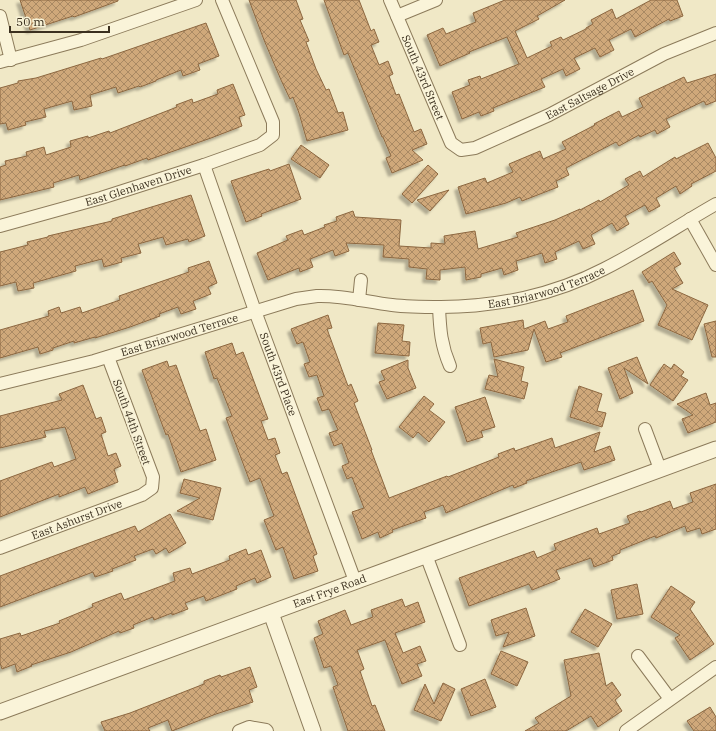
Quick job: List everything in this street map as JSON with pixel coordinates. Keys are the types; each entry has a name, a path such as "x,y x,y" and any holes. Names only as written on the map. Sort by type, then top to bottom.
{"street":[{"path":"0,16 5,61 81,40 196,0"},
{"name":"East Glenhaven Drive","path":"0,226 101,198 204,165 260,144 273,135 273,122 222,0"},
{"name":"South 43rd Street","path":"390,0 451,143 461,150"},
{"path":"397,16 436,0"},
{"name":"East Saltsage Drive","path":"461,150 475,148 549,115 664,54 716,33"},
{"name":"South 43rd Place","path":"204,165 255,311 355,582"},
{"name":"East Briarwood Terrace","path":"0,384 108,357 296,299 318,296 340,297 394,305 439,307 488,304 516,300 544,293 603,270 716,204"},
{"path":"690,219 716,265"},
{"path":"359,300 361,280"},
{"path":"439,307 440,333 444,352 450,366"},
{"name":"South 44th Street","path":"108,357 153,477 152,488"},
{"path":"645,429 660,469"},
{"name":"East Frye Road","path":"0,712 716,448"},
{"name":"East Ashurst Drive","path":"0,548 142,495 152,488"},
{"path":"426,555 460,645"},
{"path":"271,613 313,731"},
{"path":"638,656 670,699"},
{"path":"626,731 716,667"},
{"path":"239,731 249,728 267,730"}],"building":[{"path":"20,0 118,1 74,17 73,16 30,30"},
{"path":"249,0 296,0 303,19 300,20 309,41 306,42 316,69 326,90 329,89 338,113 343,112 348,130 307,141 293,97 290,99 281,80"},
{"path":"324,0 359,0 371,31 374,29 379,42 371,45 379,65 388,61 393,74 389,76 396,95 399,94 414,132 421,129 427,144 412,150 423,160 392,173 386,158 391,156 348,53 344,55"},
{"path":"505,0 565,0 537,16 539,19 515,31 527,58 552,46 550,42 561,37 563,40 586,29 593,24 591,20 612,9 616,19 651,0 677,0 683,16 670,21 669,19 635,37 631,29 609,40 614,50 600,57 595,48 574,58 580,69 566,76 563,69 541,79 545,87 493,108 494,111 481,116 479,112 462,119 452,92 470,85 468,80 480,76 481,79 519,64 507,37 469,52 470,53 440,66 427,35 443,28 446,34 476,22 473,13"},
{"path":"206,23 219,56 198,64 200,70 183,76 181,70 140,87 139,86 118,93 116,87 90,95 92,106 74,110 72,101 44,109 46,117 25,122 26,125 8,130 6,123 0,124 0,88 18,83 18,81 36,78 101,58 102,59"},
{"path":"716,74 716,101 706,105 704,101 666,119 670,127 657,134 655,130 640,137 639,135 619,146 616,142 566,168 569,175 556,181 558,187 522,201 520,197 506,203 466,214 458,187 485,178 487,183 513,172 509,164 540,151 543,159 566,149 562,142 619,111 622,117 643,107 639,98 684,77 687,83"},
{"path":"233,84 245,115 239,117 242,126 148,160 147,158 80,180 79,175 53,183 54,187 0,200 0,167 6,165 5,161 27,156 26,152 44,147 46,155 71,147 70,141 88,136 88,138 109,131 110,133 177,107 176,105 192,99 193,103 218,94 217,90"},
{"path":"708,143 716,158 716,171 691,184 692,186 680,194 676,186 656,198 660,206 649,212 645,205 625,216 629,224 617,231 612,223 591,235 595,244 583,249 579,241 555,252 557,259 545,263 542,253 516,261 518,270 504,275 502,268 481,274 481,277 466,280 465,267 440,270 440,280 426,279 427,269 409,267 409,259 383,257 384,245 346,243 349,251 335,256 333,250 310,259 313,267 300,272 299,268 268,280 257,253 288,240 286,236 302,230 304,235 325,227 324,225 337,221 336,217 353,211 355,217 401,220 399,246 431,248 431,243 445,244 444,236 475,231 478,249 518,237 516,233 555,220 580,210 599,200 600,202 629,185 625,179 640,171 643,177 675,157 676,159"},
{"path":"301,145 329,165 320,178 291,159"},
{"path":"289,164 301,199 261,214 262,216 246,222 231,181 269,169 270,171"},
{"path":"428,165 438,174 412,203 402,194"},
{"path":"449,190 430,211 417,200"},
{"path":"191,195 205,236 189,242 188,239 166,245 163,237 138,244 141,253 121,258 122,262 104,267 102,259 75,266 76,271 33,283 34,288 18,291 16,282 0,286 0,252 28,245 27,242 48,236 112,221 112,219"},
{"path":"674,252 681,264 674,268 683,283 672,289 708,305 692,340 658,325 667,305 652,281 649,283 642,272"},
{"path":"209,261 217,283 208,287 211,294 193,301 196,309 181,314 178,307 159,314 160,316 130,327 95,338 74,343 74,341 40,354 38,347 0,358 0,330 49,316 48,311 59,307 61,313 80,307 82,313 120,300 119,296 189,272 188,268"},
{"path":"633,290 644,321 560,353 562,357 546,362 534,329 528,350 494,357 491,342 483,344 480,328 523,320 524,329 545,321 548,329 568,322 566,316"},
{"path":"328,315 332,328 327,329 348,386 351,384 358,401 354,403 389,498 499,457 498,454 514,448 515,451 552,438 555,448 600,432 594,452 610,446 615,460 584,470 581,462 526,481 527,483 514,488 513,485 446,513 443,505 424,512 426,518 392,530 393,532 380,538 378,532 362,539 352,512 364,508 352,477 347,479 342,466 349,463 342,443 334,446 329,433 338,430 329,409 322,411 317,398 324,396 317,375 309,377 304,364 310,362 303,342 297,344 291,329"},
{"path":"716,321 716,357 712,357 704,324"},
{"path":"378,323 404,325 402,341 410,342 409,356 375,353"},
{"path":"232,343 236,355 243,352 268,419 261,421 268,440 275,438 280,453 275,455 282,474 287,472 317,554 313,556 318,571 294,579 283,547 276,550 264,520 274,516 260,478 250,482 226,418 232,416 217,378 214,379 205,352"},
{"path":"637,357 648,384 624,368 633,393 620,399 608,368"},
{"path":"494,359 524,367 521,381 528,383 524,399 485,389 489,375 498,377"},
{"path":"408,360 408,368 416,388 387,399 379,382 385,380 381,371"},
{"path":"167,361 169,367 176,365 200,431 206,429 216,460 181,472 168,434 166,435 142,370"},
{"path":"664,364 671,369 674,364 684,372 681,376 688,380 673,401 650,385"},
{"path":"83,385 96,419 101,417 106,432 101,434 108,456 116,453 121,466 114,469 118,482 88,494 85,487 59,497 59,494 0,517 0,481 52,462 54,467 76,459 65,427 44,431 46,437 0,448 0,416 62,400 59,394"},
{"path":"579,386 602,394 597,411 606,413 602,427 570,417"},
{"path":"706,393 710,405 716,403 716,422 688,433 682,419 693,415 677,404"},
{"path":"424,396 434,404 429,410 445,422 429,442 418,432 413,438 399,427"},
{"path":"485,397 495,427 481,431 483,437 467,442 455,407"},
{"path":"184,479 221,488 213,520 177,511 200,498 180,493"},
{"path":"716,484 716,529 702,534 700,528 687,532 685,526 656,538 655,536 620,550 620,553 612,556 613,560 594,567 591,558 556,570 560,579 532,590 529,584 469,606 459,578 534,551 537,558 556,550 554,544 597,528 599,534 630,523 627,516 670,501 673,509 693,502 690,493"},
{"path":"170,514 186,543 169,553 166,548 156,554 153,549 134,556 136,560 112,569 113,571 95,577 93,572 0,607 0,576 135,526 138,532"},
{"path":"246,549 248,555 261,550 271,577 257,583 255,578 236,586 237,589 206,601 204,596 185,603 188,609 154,620 153,617 133,625 134,628 120,633 119,631 71,652 31,665 32,666 17,672 15,664 2,669 0,663 0,639 20,633 21,636 60,623 59,621 93,607 92,604 121,593 124,600 175,581 173,573 190,568 192,574 230,560 229,556"},
{"path":"637,584 643,614 617,619 611,590"},
{"path":"671,586 695,602 690,609 714,644 690,660 675,638 680,635 651,617"},
{"path":"402,599 405,607 418,602 425,622 395,633 403,653 420,646 426,661 417,664 422,676 402,684 385,640 357,650 364,669 360,671 372,706 375,705 385,731 348,731 333,687 338,685 331,666 324,668 314,638 323,634 318,621 345,610 351,625 373,617 371,610"},
{"path":"526,608 535,636 503,647 509,632 496,636 491,620"},
{"path":"585,609 612,624 598,647 571,632"},
{"path":"501,651 528,662 517,686 491,674"},
{"path":"599,653 606,686 612,682 621,695 615,700 622,711 598,727 591,716 566,731 525,731 539,723 535,718 571,696 564,660"},
{"path":"250,667 257,687 249,690 253,702 172,731 168,720 148,728 150,731 105,731 101,722 130,713 204,684 204,681 220,675 221,677"},
{"path":"485,679 496,707 471,716 461,689"},
{"path":"443,683 455,689 441,721 414,710 425,684 434,704"},
{"path":"710,707 716,717 716,731 694,731 687,721"}]}
